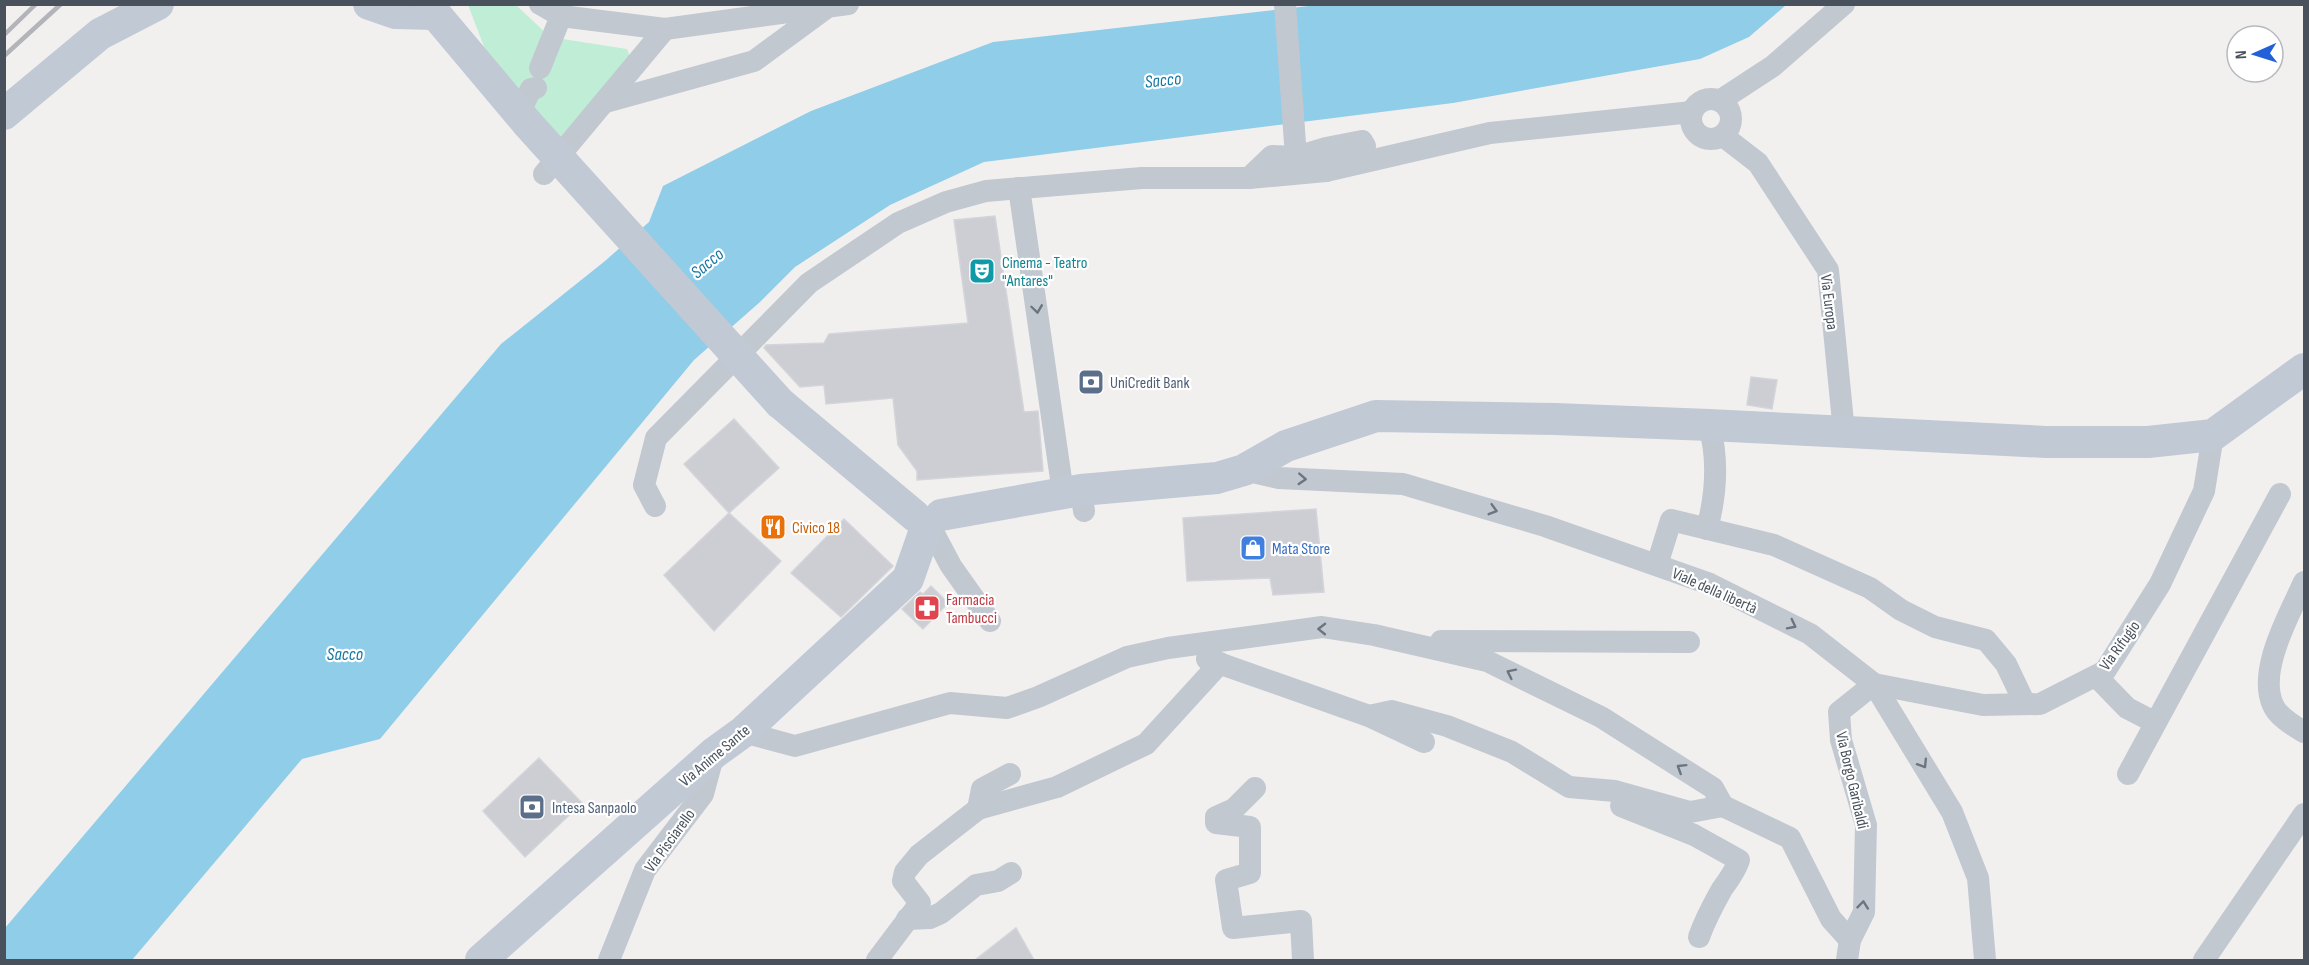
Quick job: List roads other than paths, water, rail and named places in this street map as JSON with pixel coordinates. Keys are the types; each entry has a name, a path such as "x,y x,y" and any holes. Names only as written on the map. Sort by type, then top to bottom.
{"main road":[{"path":"4,114 100,34 158,4"},
{"path":"369,4 395,13 439,8 470,53 531,98 780,403 928,524 1076,498 1217,478 1244,470 1286,446 1376,416 1555,419 2046,442 2148,442 2213,435 2304,369"},
{"name":"Via Anime Sante","path":"481,960 714,753 743,732 908,579 928,524"}],"street":[{"path":"540,4 561,16 665,29 838,6"},
{"path":"1285,4 1295,150"},
{"path":"1721,100 1773,66 1844,4"},
{"path":"606,102 754,61 838,6"},
{"path":"531,98 561,16"},
{"path":"544,174 665,29"},
{"path":"1706,99 1721,100 1727,105 1732,115 1731,127 1723,136 1710,140 1700,136 1692,127 1692,112 1699,102 1706,99"},
{"path":"655,506 644,485 656,438 809,282 908,219 946,202 986,191 1019,188 1142,178 1249,178 1326,171 1490,133 1692,112"},
{"name":"Via Europa","path":"1723,136 1758,163 1828,270 1844,432"},
{"path":"1249,178 1272,156 1295,150 1326,148 1362,141 1365,146 1360,151 1324,155 1326,171"},
{"path":"1019,188 1076,498"},
{"path":"1707,529 1714,503 1715,462 1715,446 1708,425"},
{"name":"Via Rifugio","path":"1874,684 1983,705 2040,704 2104,671 2160,584 2204,491 2213,435"},
{"name":"Viale della libertà","path":"1244,470 1279,478 1403,484 1545,525 1710,584 1810,634 1874,684 1952,812 1978,878 1985,960"},
{"path":"2128,774 2154,722 2280,494"},
{"path":"1657,565 1671,520 1774,545 1870,588 1901,610 1935,627 1986,640 2006,664 2025,704"},
{"path":"928,524 951,566 990,621"},
{"path":"2304,582 2273,653 2268,685 2273,706 2290,723 2304,732"},
{"path":"743,732 795,746 950,703 1007,708 1038,697 1127,657 1168,648 1322,627 1374,635 1487,661 1601,717 1713,788 1723,806 1790,838 1848,950"},
{"path":"1422,646 1434,641 1689,642"},
{"path":"1168,648 1220,663 1369,716 1424,742"},
{"path":"877,960 920,903 903,881 905,872 919,855 978,809 1058,787 1146,744 1220,663"},
{"path":"2096,676 2127,708 2154,722"},
{"name":"Via Borgo Garibaldi","path":"1848,950 1864,912 1866,825 1841,740 1839,712 1874,684"},
{"path":"1369,716 1392,711 1447,726 1512,752 1569,788 1615,790 1690,812 1723,806"},
{"name":"Via Pisciarello","path":"609,960 645,870 703,794 714,753"},
{"path":"978,809 982,789 1010,774"},
{"path":"1255,788 1234,808 1216,817 1216,823 1250,827 1250,873 1226,880 1233,928 1301,921 1302,960"},
{"path":"1594,789 1610,802 1694,835 1739,860 1735,872 1724,886 1698,937"},
{"path":"2204,960 2304,814"},
{"path":"907,919 930,918 941,913 976,885 998,880 1011,873"}],"water":[{"name":"Sacco","path":"1326,4 1786,5 1749,37 1700,59 1453,103 984,162 890,205 795,267 760,302 694,360 380,739 302,759 132,960 5,960 5,928 501,344 605,261 649,222 663,186 811,111 993,42"}],"railway":[{"path":"4,35 36,4"},
{"path":"4,56 61,4"}],"place":[{"name":"Cinema - Teatro \"Antares\"","path":"982,271"},
{"name":"UniCredit Bank","path":"1091,382"},
{"name":"Civico 18","path":"773,527"},
{"name":"Mata Store","path":"1253,548"},
{"name":"Farmacia Tambucci","path":"927,608"},
{"name":"Intesa Sanpaolo","path":"532,807"}]}
